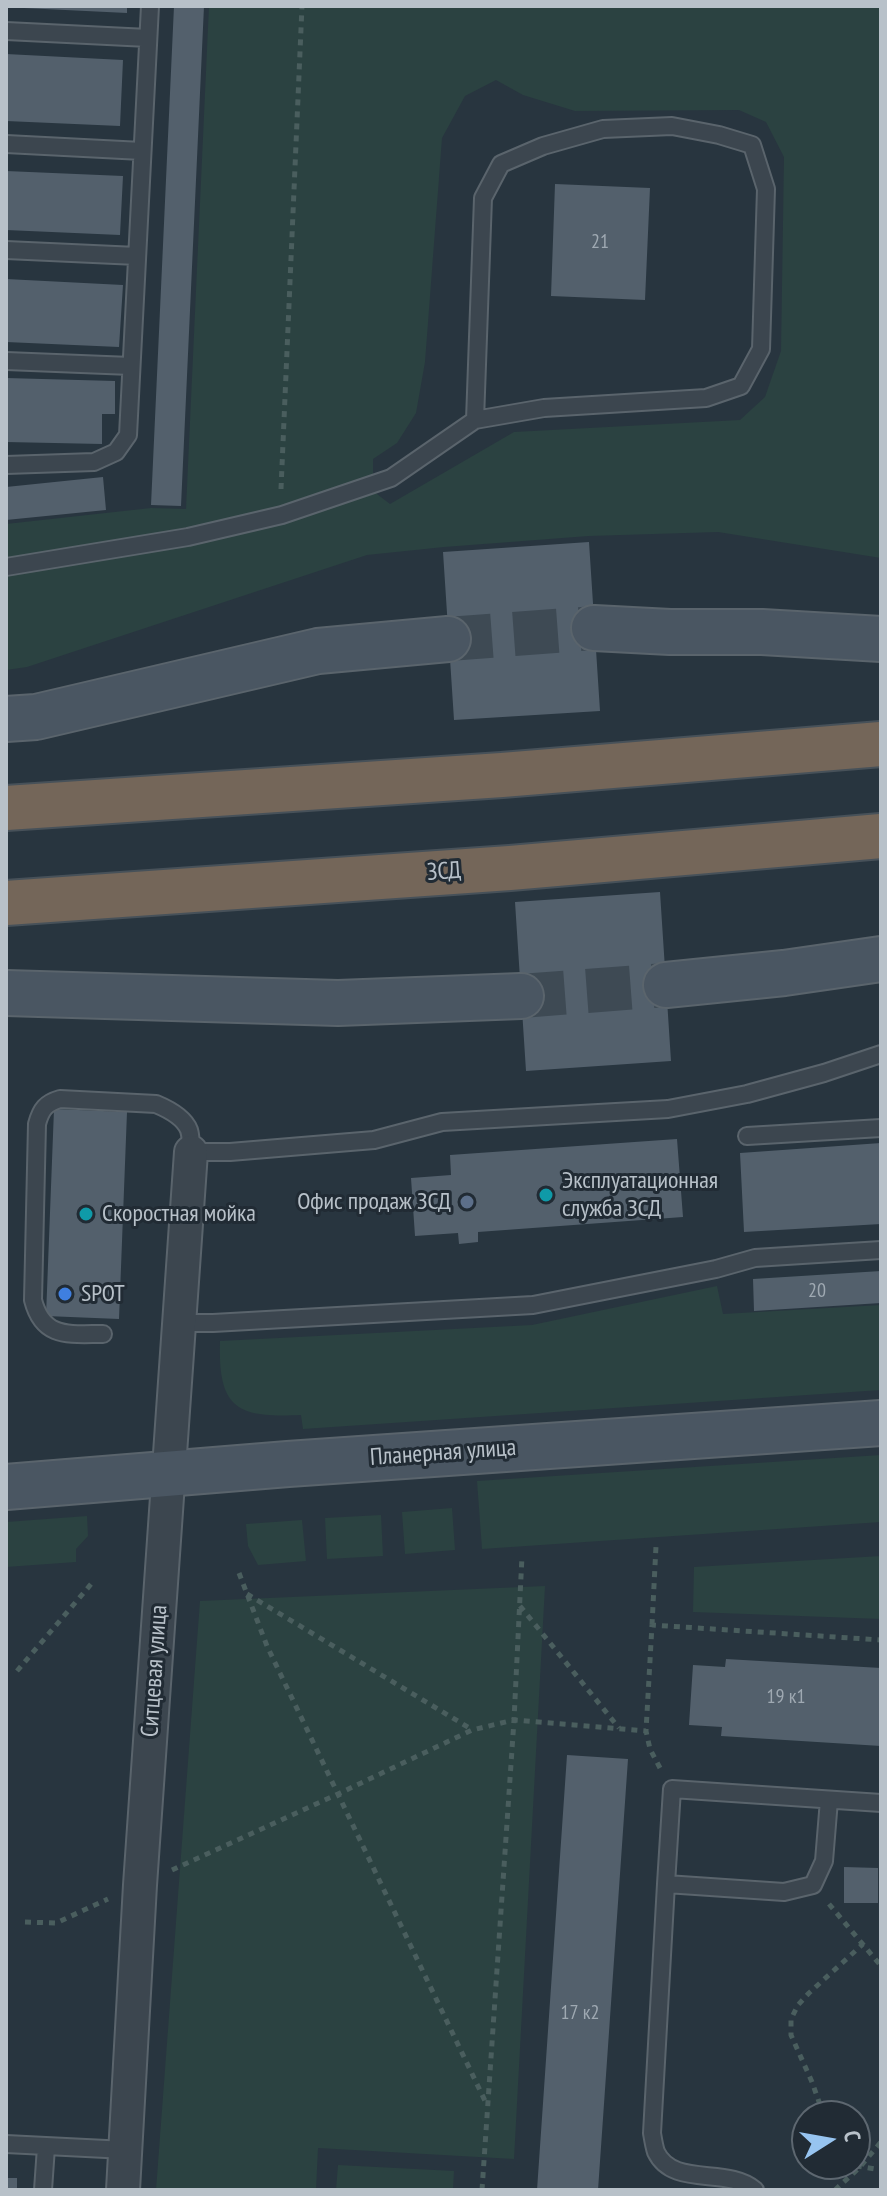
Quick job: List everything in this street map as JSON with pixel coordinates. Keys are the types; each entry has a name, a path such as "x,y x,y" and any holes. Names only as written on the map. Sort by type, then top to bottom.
{"highway":[{"path":"6,808 502,775 881,744"},
{"name":"ЗСД","path":"6,903 510,868 881,836"}],"main road":[{"path":"594,628 762,632 881,639"},
{"path":"21,718 318,651 448,639"},
{"path":"666,985 881,959"},
{"path":"10,992 338,1003 521,996"},
{"name":"Планерная улица","path":"6,1487 881,1423"}],"street":[{"name":"Ситцевая улица","path":"123,2190 140,1885 191,1152"}],"lane":[{"path":"6,465 94,462 116,452 128,435 150,6"},
{"path":"6,31 148,38"},
{"path":"6,567 188,537 282,515 391,478 475,420 544,408 706,398 741,386 761,349 766,189 752,145 672,126 603,129 543,146 501,164 483,198 475,420"},
{"path":"6,144 142,151"},
{"path":"6,250 137,256"},
{"path":"6,361 131,366"},
{"path":"103,1334 64,1334 48,1328 37,1316 33,1300 37,1124 41,1111 49,1102 60,1099 156,1104 179,1117 189,1129 191,1152 230,1152 374,1140 442,1122 668,1109 747,1094 881,1054"},
{"path":"747,1136 881,1128"},
{"path":"180,1323 533,1305 716,1269 755,1258 881,1250"},
{"path":"755,2190 729,2177 688,2175 670,2167 657,2153 652,2133 672,1789 881,1803"},
{"path":"666,1884 784,1892 813,1885 824,1861 829,1800"},
{"path":"6,2144 126,2150"},
{"path":"43,2190 46,2147"}],"path":[{"path":"282,515 281,463 302,6"},
{"path":"656,1546 646,1731 650,1749 672,1789"},
{"path":"482,2190 522,1556"},
{"path":"239,1573 267,1646 488,2107"},
{"path":"17,1671 92,1583"},
{"path":"246,1593 472,1730"},
{"path":"520,1606 620,1729"},
{"path":"652,1625 881,1640"},
{"path":"25,1922 56,1923 472,1730 514,1720 646,1731"},
{"path":"813,1885 881,1966"},
{"path":"818,2100 791,2035 791,2019 803,1999 863,1944"}],"green space":[{"path":"209,6 881,6 881,558 718,532 589,536 367,555 27,667 6,670 6,524 151,508 186,509","holes":["496,80 523,95 575,111 739,110 766,122 784,157 781,351 765,397 740,420 514,432 390,504 373,491 373,459 397,443 416,413 425,362 442,138 465,96"]},
{"path":"717,1286 723,1314 881,1305 881,1390 303,1429 301,1415 261,1414 236,1405 223,1382 220,1341 532,1325"},
{"path":"881,1455 881,1522 482,1549 477,1481"},
{"path":"452,1508 455,1550 405,1554 402,1512"},
{"path":"381,1515 383,1556 327,1559 325,1518"},
{"path":"87,1516 88,1536 76,1549 76,1562 6,1567 6,1522"},
{"path":"302,1520 306,1561 258,1565 248,1546 246,1524"},
{"path":"881,1556 881,1619 693,1612 694,1567"},
{"path":"545,1586 514,2159 318,2148 316,2190 156,2190 200,1601"},
{"path":"338,2165 454,2171 453,2190 336,2190"}],"building":[{"path":"127,6 127,13 24,8"},
{"path":"174,6 204,6 181,506 151,505"},
{"path":"6,54 123,60 120,126 6,121"},
{"path":"6,171 123,176 120,235 6,230"},
{"path":"555,184 650,188 645,300 551,296"},
{"path":"6,279 123,285 119,347 6,342"},
{"path":"6,378 115,381 115,414 102,414 102,444 6,442"},
{"path":"103,477 106,510 6,520 6,487"},
{"path":"589,542 600,711 454,720 443,552"},
{"path":"660,892 671,1061 526,1071 515,902"},
{"name":"Скоростная мойка","path":"54,1109 127,1112 119,1319 46,1316"},
{"name":"Эксплуатационная служба ЗСД","path":"677,1139 683,1217 478,1232 478,1242 459,1244 458,1233 415,1236 411,1178 451,1175 450,1155"},
{"path":"881,1143 881,1224 744,1232 740,1153"},
{"path":"881,1271 881,1303 754,1311 753,1279"},
{"path":"726,1659 881,1668 881,1746 721,1736 722,1727 689,1725 693,1665 725,1667"},
{"path":"567,1755 628,1759 598,2190 537,2190"},
{"path":"844,1867 878,1868 878,1903 844,1903"},
{"path":"6,2178 17,2178 17,2190 6,2190"}],"tunnel":[{"path":"448,639 594,628"},
{"path":"521,996 666,985"}],"place":[{"name":"Эксплуатационная служба ЗСД","path":"546,1195"},
{"name":"Офис продаж ЗСД","path":"467,1202"},
{"name":"Скоростная мойка","path":"86,1214"},
{"name":"SPOT","path":"65,1294"}]}
